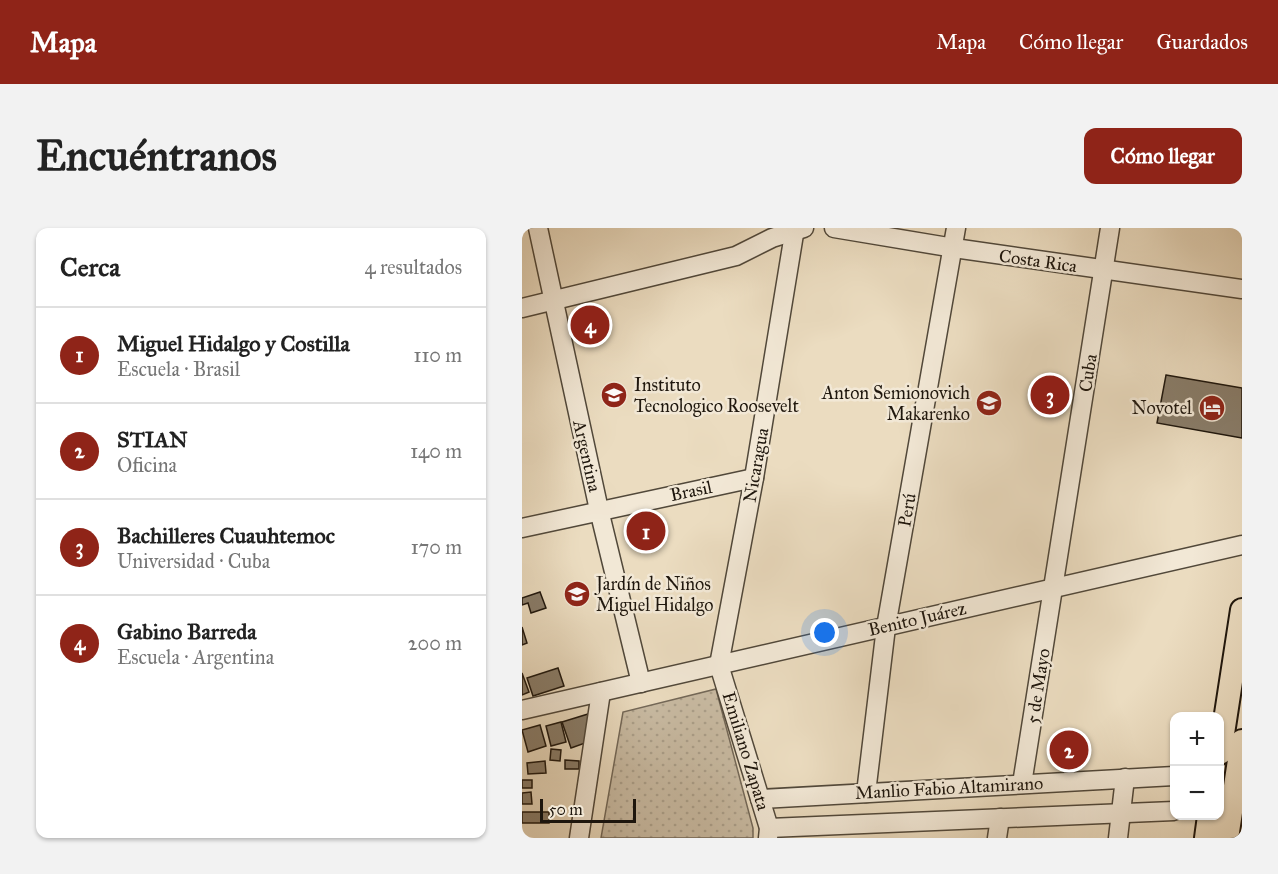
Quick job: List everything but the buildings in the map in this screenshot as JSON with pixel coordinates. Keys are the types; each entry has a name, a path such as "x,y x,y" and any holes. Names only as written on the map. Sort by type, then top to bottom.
{"main road":[{"path":"1224,727 1242,610"},
{"path":"1227,838 1242,741"},
{"path":"1206,838 1208,820"}],"street":[{"name":"Argentina","path":"538,228 599,510 641,683"},
{"name":"Costa Rica","path":"834,228 954,248 1242,289"},
{"name":"Perú","path":"866,793 886,627 956,228"},
{"name":"Cuba","path":"1054,588 1110,228"},
{"path":"522,308 736,256 799,229"},
{"name":"Nicaragua","path":"719,665 799,229"},
{"name":"Brasil","path":"522,528 754,478"},
{"name":"Benito Juárez","path":"522,710 1242,545"},
{"name":"5 de Mayo","path":"1022,784 1054,588"},
{"name":"Emiliano Zapata","path":"719,665 769,833"},
{"path":"579,838 601,692"},
{"name":"Manlio Fabio Altamirano","path":"760,799 1170,776"},
{"path":"1118,838 1125,778"},
{"path":"964,820 967,788"},
{"name":"Manlio Fabio Altamirano","path":"769,833 887,831 964,820 1170,811"},
{"path":"997,838 1000,818"}],"shaded area":[{"path":"716,689 753,828 753,838 601,838 623,712"}],"place":[{"name":"Gabino Barreda","path":"590,325"},
{"name":"Instituto Tecnologico Roosevelt","path":"614,395"},
{"name":"Bachilleres Cuauhtemoc","path":"1050,395"},
{"name":"Anton Semionovich Makarenko","path":"989,403"},
{"name":"Novotel","path":"1212,408"},
{"name":"Miguel Hidalgo y Costilla","path":"646,531"},
{"name":"Jardín de Niños Miguel Hidalgo","path":"577,594"},
{"name":"STIAN","path":"1069,750"}]}
